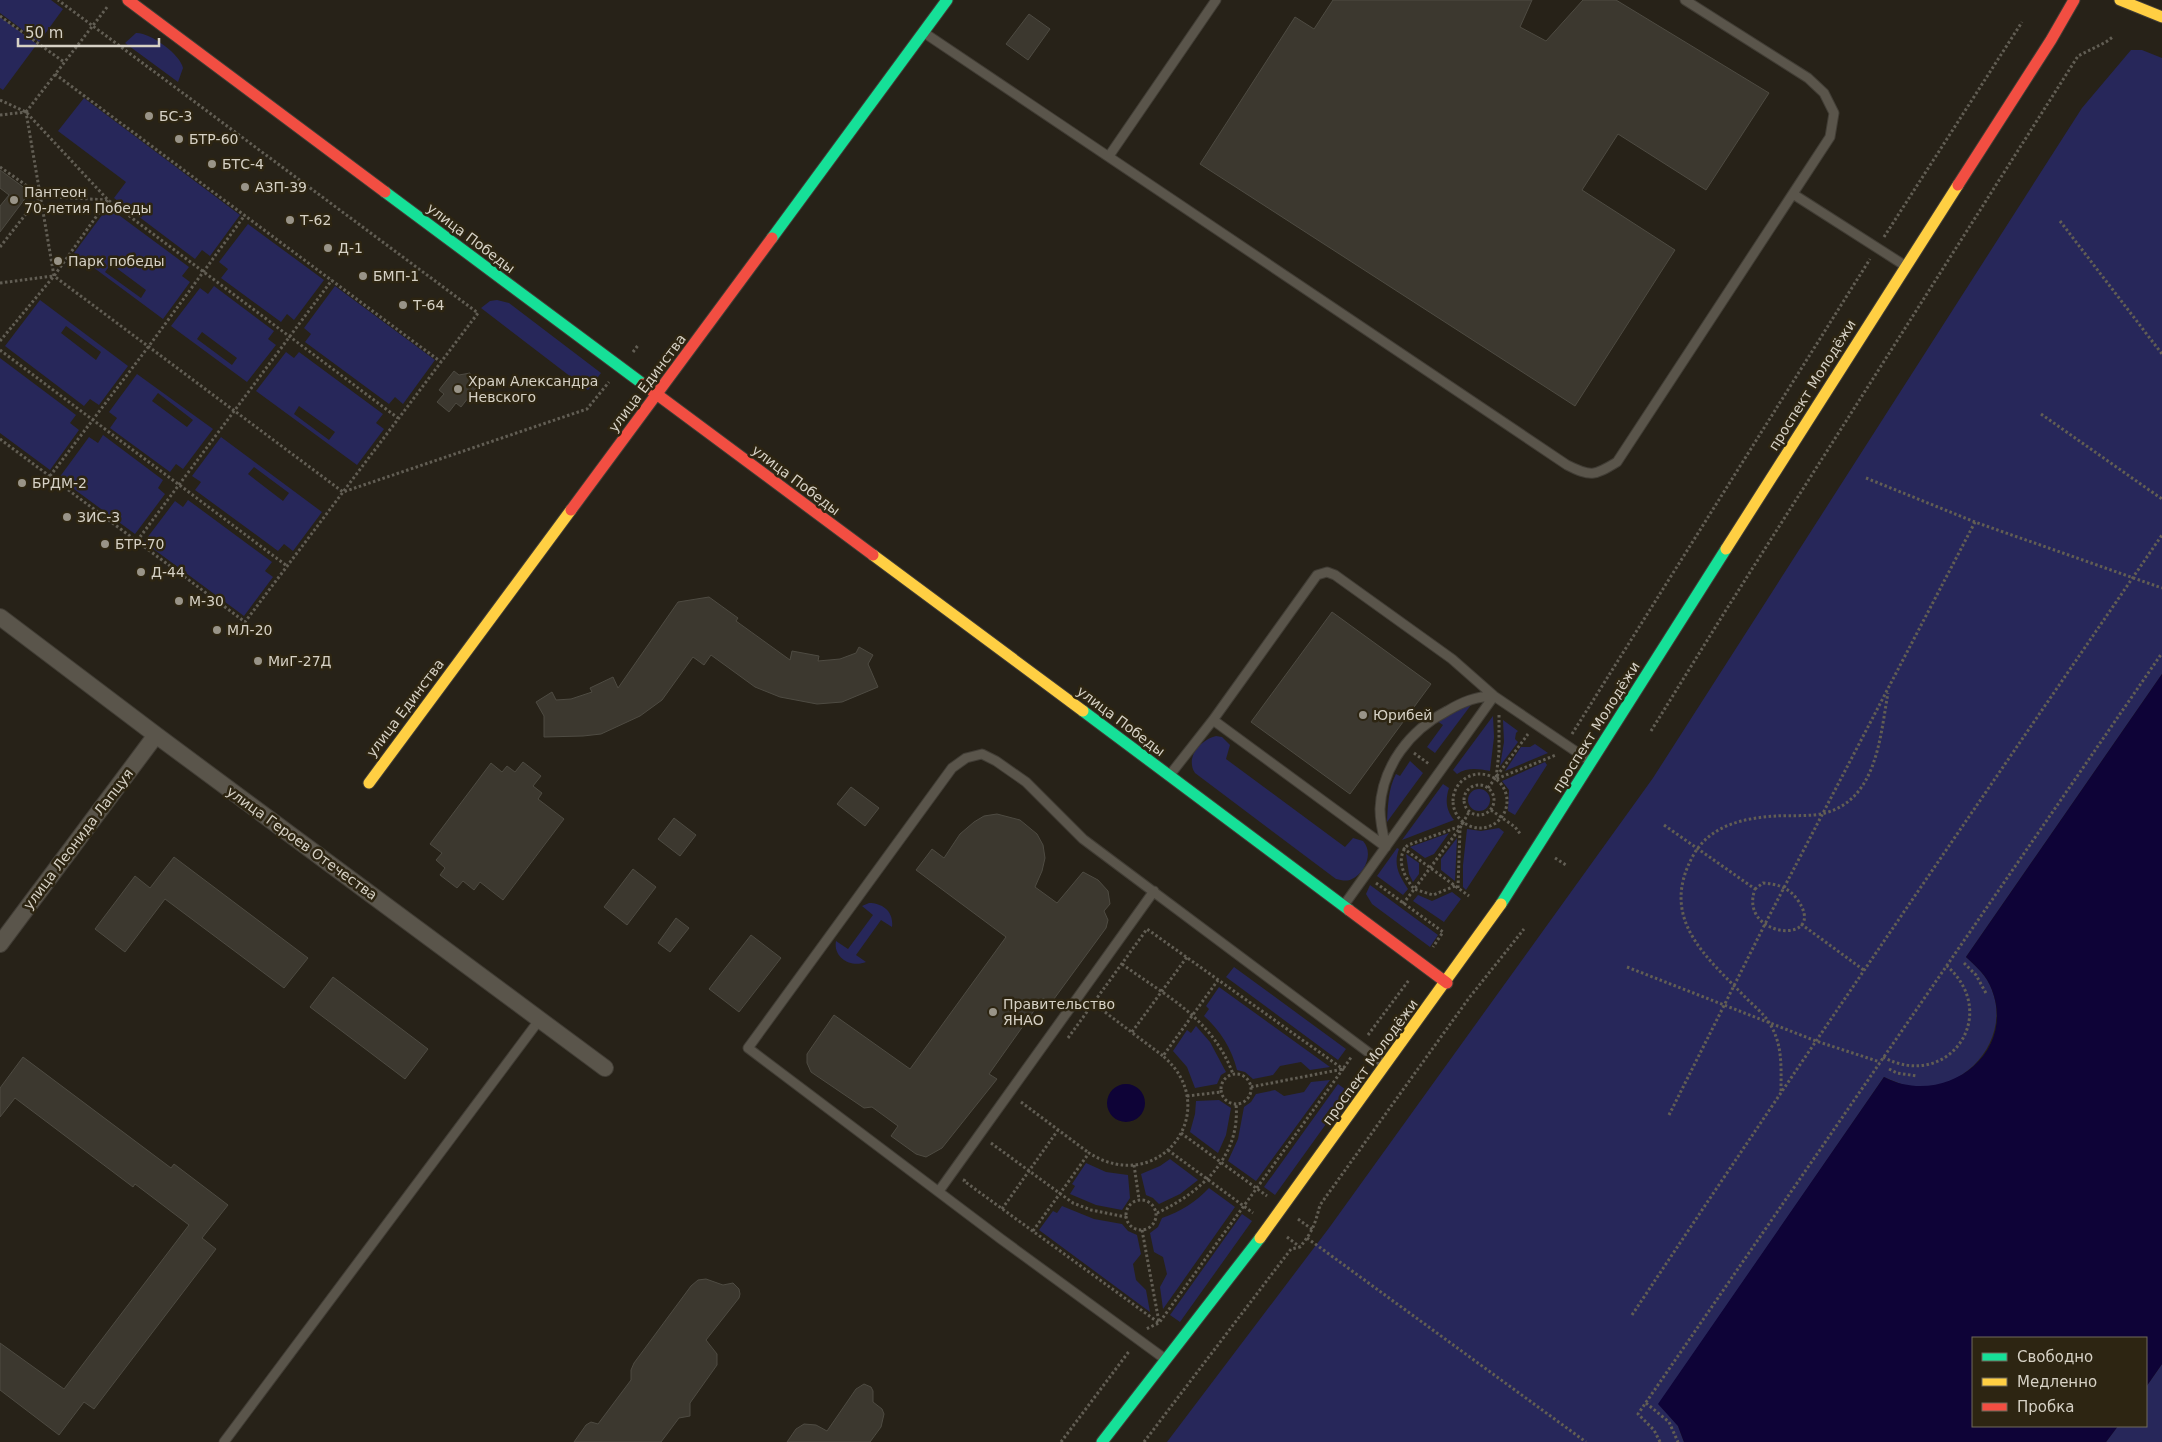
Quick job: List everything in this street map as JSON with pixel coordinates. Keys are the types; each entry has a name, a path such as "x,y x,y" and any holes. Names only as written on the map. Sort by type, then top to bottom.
{"street":[{"name":"улица Победы","path":"128,0 1447,983"},
{"name":"улица Единства","path":"369,783 657,395 946,0"},
{"name":"проспект Молодёжи","path":"1102,1442 1270,1225 1447,983 1495,914 1905,266 2051,40 2074,0"},
{"path":"2120,0 2162,17"},
{"name":"улица Героев Отечества","path":"0,616 156,735 605,1068"},
{"name":"улица Леонида Лапцуя","path":"0,944 156,735"}],"lane":[{"path":"1109,156 1216,0"},
{"path":"923,32 1567,465 1586,474 1602,471 1617,462 1830,137 1834,113 1824,93 1808,78 1685,0"},
{"path":"1793,194 1905,266"},
{"path":"1170,776 1213,720 1317,575 1327,572 1335,575 1452,660 1494,696 1592,763"},
{"path":"1386,847 1380,808 1387,775 1394,761 1421,727 1435,717 1468,700 1483,696 1494,696"},
{"path":"1344,905 1494,696"},
{"path":"1213,720 1386,847"},
{"path":"1166,1360 1001,1239 748,1048 952,768 966,758 982,754 1004,766 1026,782 1083,839 1387,1065"},
{"path":"939,1191 1154,891"},
{"path":"224,1442 540,1019"}],"path":[{"path":"0,438 245,622 478,313 58,0"},
{"path":"0,115 26,112 104,10"},
{"path":"0,16 64,62"},
{"path":"1496,779 1559,754 1877,248 2022,22"},
{"path":"1651,731 1731,601 2078,56 2114,36"},
{"path":"55,74 441,362"},
{"path":"0,100 26,112 108,200 398,418"},
{"path":"26,112 54,276"},
{"path":"0,166 40,196 108,200"},
{"path":"0,247 40,196"},
{"path":"0,340 54,276 108,200"},
{"path":"50,476 150,346 245,215"},
{"path":"2060,221 2162,354"},
{"path":"0,283 54,276 343,492"},
{"path":"137,541 332,280"},
{"path":"343,492 587,409 621,369 639,344"},
{"path":"0,350 287,566"},
{"path":"2041,414 2162,499"},
{"path":"1866,478 1975,522 2162,588"},
{"path":"1670,1115 1784,887 1975,522"},
{"path":"1632,1315 1780,1091 1865,971 2162,535"},
{"path":"1660,1442 1654,1430 1638,1414 2162,653"},
{"path":"1780,1091 1782,1058 1778,1041 1768,1021 1706,958 1692,937 1684,917 1680,896 1683,878 1698,848 1718,829 1740,821 1771,816 1824,813 1842,806 1858,793 1868,776 1877,753 1889,689"},
{"path":"1496,779 1499,752 1499,713"},
{"path":"1488,788 1529,733"},
{"path":"1414,753 1422,759"},
{"path":"1476,774 1483,774 1496,779 1505,791 1507,798 1505,812 1501,818 1490,827 1483,829 1476,829 1462,823 1454,813 1452,806 1454,792 1458,785 1462,780 1476,774"},
{"path":"1479,785 1488,788 1492,792 1495,801 1491,810 1483,815 1469,812 1464,803 1466,793 1474,786 1479,785"},
{"path":"1403,904 1460,828 1469,812"},
{"path":"1457,887 1433,895 1414,890 1403,870 1402,855 1408,845 1458,827 1462,823"},
{"path":"1664,825 1755,889"},
{"path":"1457,887 1460,828"},
{"path":"1400,846 1469,896"},
{"path":"1159,1323 1360,1045 1422,964 1443,932 1369,879"},
{"path":"1763,884 1784,887 1794,895 1804,908 1805,916 1802,924 1796,930 1787,932 1765,924 1754,912 1751,900 1755,889 1763,884"},
{"path":"1802,924 1865,971"},
{"path":"1065,1042 1147,929 1343,1069"},
{"path":"1144,1442 1291,1249 1300,1247 1313,1230 1320,1205 1469,998 1524,930"},
{"path":"1132,1032 1187,957"},
{"path":"1964,963 1976,975 1987,995"},
{"path":"1122,964 1192,1015 1213,1035 1223,1050 1233,1074"},
{"path":"1883,1057 1906,1067 1918,1067 1942,1060 1960,1043 1966,1032 1970,1008 1963,984 1946,966"},
{"path":"1627,968 1816,1041 1880,1062"},
{"path":"1163,1056 1218,980"},
{"path":"1021,1102 1089,1152 1107,1162 1134,1166 1154,1159 1168,1150 1181,1133 1187,1115 1187,1096 1185,1087 1176,1070 1163,1056 1093,1003"},
{"path":"1251,1087 1343,1069"},
{"path":"1889,1069 1897,1073 1916,1076"},
{"path":"1233,1074 1243,1075 1247,1078 1251,1087 1246,1101 1236,1104 1227,1101 1221,1092 1224,1079 1233,1074"},
{"path":"1187,1096 1221,1092"},
{"path":"1016,1109 1026,1095"},
{"path":"1157,1213 1181,1202 1208,1180 1221,1163 1234,1132 1236,1104"},
{"path":"1002,1209 1058,1130"},
{"path":"1181,1133 1272,1200"},
{"path":"986,1151 996,1137"},
{"path":"991,1144 1073,1202 1091,1210 1126,1217 1132,1227 1142,1230 1154,1223 1157,1213 1152,1204 1139,1199"},
{"path":"1168,1150 1259,1217"},
{"path":"1032,1231 1089,1152"},
{"path":"1134,1166 1139,1199"},
{"path":"969,1173 964,1181 1159,1323"},
{"path":"1126,1217 1130,1204 1139,1199"},
{"path":"1142,1230 1159,1323"},
{"path":"1307,1238 1586,1442"},
{"path":"1061,1442 1125,1357"},
{"path":"1646,1403 1668,1422 1678,1442"}],"shaded area":[{"path":"0,0 51,0 63,9 39,42 0,13"},
{"path":"0,17 37,44 3,90 0,88"},
{"path":"136,33 156,40 177,57 183,68 178,82 125,43"},
{"path":"2131,50 2142,50 2162,58 2162,674 1966,957 1987,980 1992,990 1996,1008 1995,1026 1990,1043 1980,1058 1968,1071 1952,1080 1935,1086 1917,1087 1900,1084 1884,1077 1659,1404 1678,1426 1684,1442 1167,1442 1329,1228 1653,778 2082,108"},
{"path":"84,98 240,215 210,256 202,250 195,259 114,198 126,182 58,131"},
{"path":"108,207 189,267 182,276 190,282 163,319 74,253","holes":["111,264 146,290 141,298 105,272"]},
{"path":"248,224 324,280 294,320 287,314 281,322 221,278 228,269 219,262"},
{"path":"214,286 274,331 268,339 276,345 247,382 171,326 200,288 208,294","holes":["202,332 237,358 232,365 197,339"]},
{"path":"335,286 435,360 403,404 395,397 389,404 305,342 311,334 304,328"},
{"path":"40,300 128,366 99,405 90,399 84,406 5,346","holes":["66,326 101,352 96,360 61,333"]},
{"path":"497,300 509,303 601,373 588,390 481,308 490,301"},
{"path":"286,352 294,358 299,352 383,414 376,423 384,429 357,465 256,391","holes":["299,406 335,432 329,440 294,414"]},
{"path":"0,358 76,415 70,423 79,430 50,470 0,433"},
{"path":"137,374 213,429 183,469 176,464 170,472 110,428 117,418 109,412","holes":["158,393 193,420 187,427 152,401"]},
{"path":"103,435 163,480 158,488 165,494 135,534 59,478 89,437 98,443"},
{"path":"221,437 322,512 293,551 284,544 278,551 195,490 201,482 192,476","holes":["254,467 289,493 283,501 248,474"]},
{"path":"188,500 272,562 265,571 273,577 244,616 144,542 175,501 183,507"},
{"path":"2162,674 2162,1364 2147,1386 2147,1337 1972,1337 1972,1427 2117,1427 2106,1442 1684,1442 1678,1426 1658,1404 1884,1077 1907,1085 1929,1086 1951,1080 1970,1070 1984,1054 1994,1035 1997,1014 1992,990 1987,980 1966,957"},
{"path":"1471,705 1435,753 1427,747 1443,725 1437,721"},
{"path":"1493,716 1494,737 1490,771 1469,769 1457,774 1453,770"},
{"path":"1503,720 1518,731 1515,739 1518,742 1500,766 1504,742"},
{"path":"1216,736 1222,737 1230,745 1226,759 1345,847 1353,838 1363,841 1368,851 1368,857 1361,872 1350,880 1336,879 1195,773 1192,761 1196,750 1205,741"},
{"path":"1535,744 1548,753 1505,771 1521,747 1530,747"},
{"path":"1410,761 1423,773 1387,822 1393,780 1396,774 1400,776"},
{"path":"1545,762 1547,765 1515,815 1508,811 1509,790 1502,781"},
{"path":"1443,784 1449,788 1447,805 1454,820 1402,840"},
{"path":"1479,789 1487,792 1490,800 1487,808 1479,811 1471,808 1468,800 1471,792"},
{"path":"1499,828 1504,832 1466,890 1463,887 1463,865 1467,829 1481,831"},
{"path":"1449,833 1434,854 1425,858 1410,847"},
{"path":"1457,838 1455,881 1441,870 1441,859"},
{"path":"1397,848 1399,849 1397,855 1398,870 1408,889 1403,895 1377,876"},
{"path":"1406,854 1419,863 1419,874 1413,882 1409,874"},
{"path":"1370,885 1438,935 1430,947 1372,904 1366,894"},
{"path":"1452,892 1461,899 1444,922 1413,901 1418,895 1432,901"},
{"path":"874,903 886,909 891,917 892,927 881,920 856,955 866,962 855,964 840,957 837,952 836,941 848,949 873,915 862,906"},
{"path":"1234,967 1346,1049 1338,1060 1226,977"},
{"path":"1219,987 1330,1067 1310,1070 1301,1062 1280,1066 1273,1075 1253,1079 1245,1072 1237,1070 1225,1040 1204,1016 1209,1009 1206,1006"},
{"path":"1196,1026 1210,1042 1226,1072 1221,1075 1217,1084 1195,1088 1187,1067 1173,1051 1187,1030 1191,1033"},
{"path":"1330,1080 1256,1181 1228,1161 1238,1139 1244,1107 1251,1102 1256,1094 1275,1090 1284,1096 1304,1092 1311,1082"},
{"path":"1126,1084 1140,1089 1145,1103 1140,1117 1126,1122 1112,1117 1107,1103 1112,1089"},
{"path":"1338,1084 1349,1092 1275,1195 1264,1187"},
{"path":"1219,1100 1231,1108 1226,1135 1218,1153 1190,1132 1196,1101"},
{"path":"1170,1159 1198,1180 1180,1194 1159,1204 1153,1198 1146,1195 1141,1174 1160,1166"},
{"path":"1086,1163 1106,1172 1128,1175 1130,1198 1122,1210 1096,1205 1070,1194 1075,1186 1072,1184"},
{"path":"1209,1188 1235,1207 1163,1309 1160,1287 1167,1274 1163,1257 1154,1252 1150,1233 1158,1227 1162,1218 1187,1206"},
{"path":"1062,1206 1094,1219 1122,1224 1128,1231 1137,1235 1141,1254 1133,1264 1136,1280 1146,1290 1150,1312 1039,1230 1053,1211 1057,1213"},
{"path":"1242,1214 1252,1221 1180,1322 1170,1315"},
{"path":"2162,1364 2162,1442 2106,1442 2117,1427 2147,1427 2147,1386"}],"building":[{"path":"1333,0 1532,0 1520,27 1546,41 1583,0 1616,0 1769,93 1706,190 1618,134 1582,190 1675,250 1575,406 1200,164 1295,17 1314,29"},
{"path":"1029,14 1050,29 1028,60 1006,44"},
{"name":"Пантеон 70-летия Победы","path":"0,170 30,192 0,232 0,206 9,195 0,188"},
{"path":"454,371 459,375 470,373 471,384 476,388 461,407 456,403 449,412 437,402 444,394 439,390"},
{"path":"709,597 738,618 736,621 790,660 792,651 819,656 818,661 840,659 856,653 859,647 873,655 868,664 878,687 842,702 817,704 780,697 755,687 711,655 704,665 693,657 662,700 640,716 601,734 544,737 544,716 536,702 552,692 556,700 571,699 592,692 590,688 613,677 618,688 678,602"},
{"path":"1332,612 1431,684 1350,794 1251,722"},
{"path":"523,762 541,776 533,786 542,793 538,799 564,819 503,900 480,882 474,890 463,881 457,888 440,875 445,868 436,860 442,853 430,844 491,763 502,772 507,766 515,772"},
{"path":"851,787 879,808 865,826 837,804"},
{"path":"997,814 1020,820 1037,834 1043,845 1045,858 1035,887 1057,903 1083,872 1098,880 1108,891 1110,904 1104,911 1108,920 1106,928 1051,1003 1043,998 989,1074 997,1079 942,1148 926,1157 916,1154 891,1136 898,1126 872,1107 864,1108 811,1072 807,1063 807,1054 834,1015 910,1069 1006,937 916,870 932,849 944,858 960,834 974,822 984,816"},
{"path":"674,818 696,835 680,856 658,839"},
{"path":"174,857 308,958 284,988 165,899 125,952 95,929 135,876 150,888"},
{"path":"633,869 656,887 627,925 604,907"},
{"path":"676,918 689,928 670,952 658,943"},
{"path":"751,935 781,958 739,1012 709,989"},
{"path":"333,977 428,1049 405,1079 310,1007"},
{"path":"23,1057 171,1168 174,1164 228,1205 202,1238 216,1249 94,1409 84,1402 59,1435 0,1390 0,1343 64,1389 189,1225 135,1184 133,1187 15,1098 0,1117 0,1088"},
{"path":"706,1279 723,1285 733,1283 739,1289 740,1294 739,1298 706,1340 717,1354 717,1365 690,1403 690,1416 679,1418 661,1442 574,1442 586,1425 591,1422 598,1424 631,1380 631,1370 634,1363 691,1286 698,1280"},
{"path":"864,1384 871,1387 873,1402 882,1409 884,1414 881,1427 870,1442 787,1442 796,1429 804,1424 816,1425 827,1431 856,1389"}],"traffic: fast":[{"path":"772,238 947,0"},
{"path":"385,192 643,384"},
{"path":"1501,904 1726,549"},
{"path":"1083,711 1349,910"},
{"path":"1102,1442 1260,1238"}],"traffic: slow":[{"path":"2120,0 2162,17"},
{"path":"1726,549 1958,185"},
{"path":"369,783 571,510"},
{"path":"873,555 1083,711"},
{"path":"1260,1238 1501,904"}],"traffic: jam":[{"path":"128,0 385,192"},
{"path":"1958,185 2051,40 2074,0"},
{"path":"571,510 772,238"},
{"path":"643,384 873,555"},
{"path":"1349,910 1447,983"}],"place":[{"name":"БС-3","path":"149,116"},
{"name":"БТР-60","path":"179,139"},
{"name":"БТС-4","path":"212,164"},
{"name":"АЗП-39","path":"245,187"},
{"name":"Пантеон 70-летия Победы","path":"14,200"},
{"name":"Т-62","path":"290,220"},
{"name":"Д-1","path":"328,248"},
{"name":"Парк победы","path":"58,261"},
{"name":"БМП-1","path":"363,276"},
{"name":"Т-64","path":"403,305"},
{"name":"Храм Александра Невского","path":"458,389"},
{"name":"БРДМ-2","path":"22,483"},
{"name":"ЗИС-3","path":"67,517"},
{"name":"БТР-70","path":"105,544"},
{"name":"Д-44","path":"141,572"},
{"name":"М-30","path":"179,601"},
{"name":"МЛ-20","path":"217,630"},
{"name":"МиГ-27Д","path":"258,661"},
{"name":"Юрибей","path":"1363,715"},
{"name":"Правительство ЯНАО","path":"993,1012"}]}
